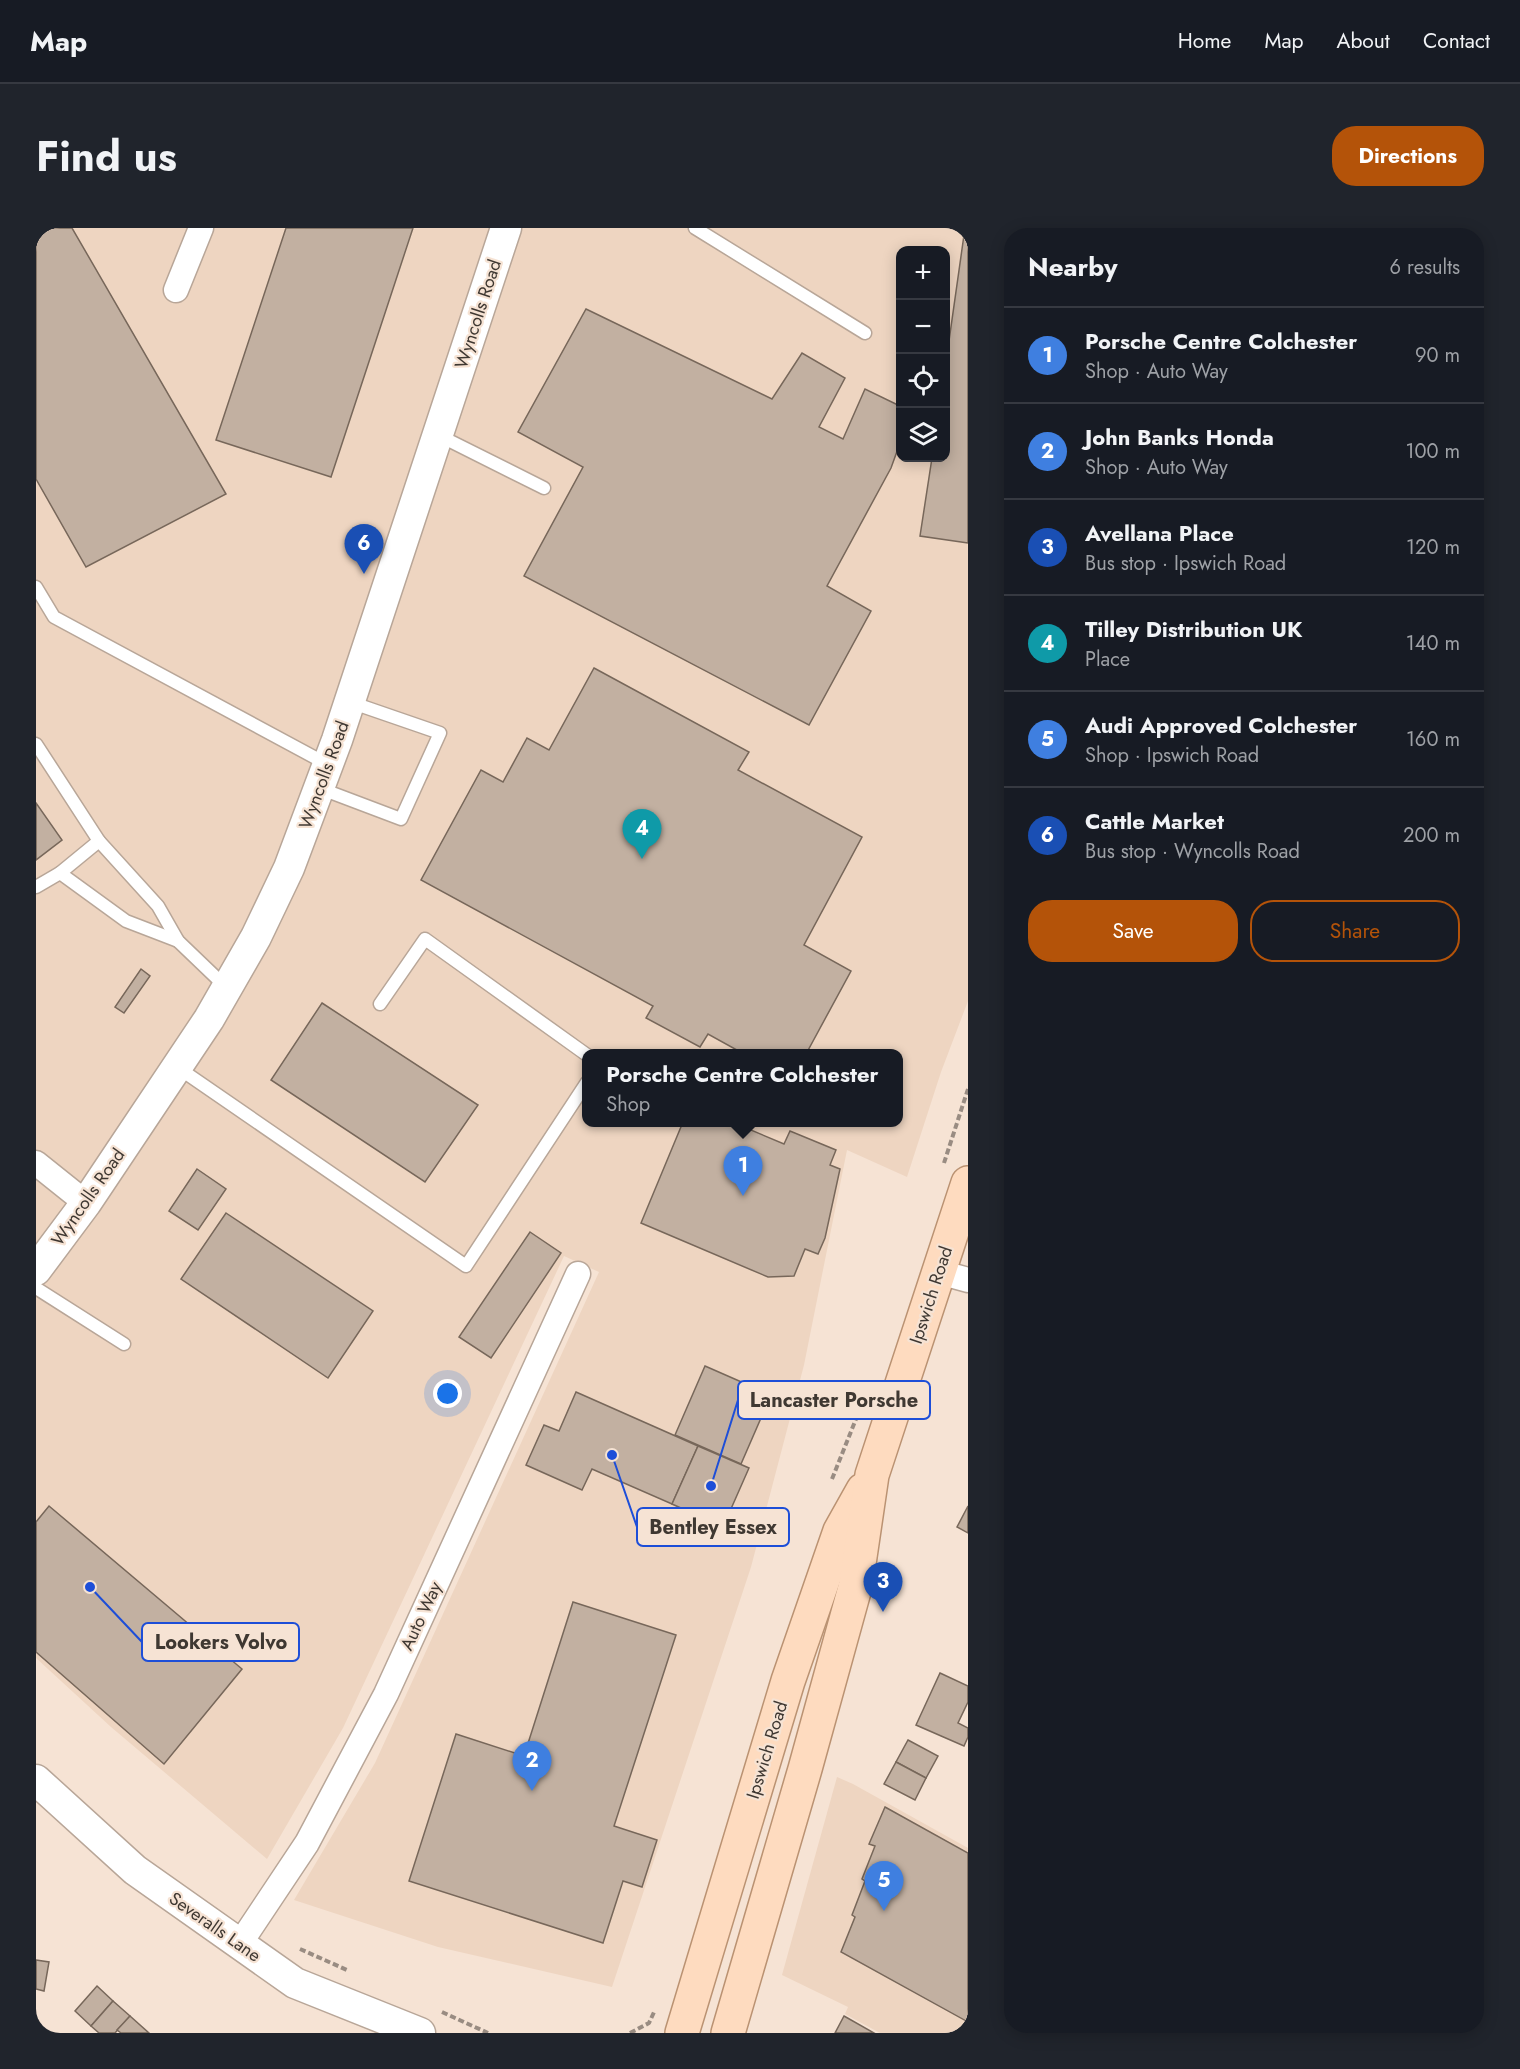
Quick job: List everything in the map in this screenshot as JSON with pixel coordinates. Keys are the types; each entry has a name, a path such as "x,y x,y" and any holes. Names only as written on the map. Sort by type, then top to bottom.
{"main road":[{"name":"Ipswich Road","path":"677,2026 788,1681 840,1531 872,1475 953,1276 968,1183"},
{"name":"Ipswich Road","path":"728,2033 856,1584 872,1475"}],"street":[{"path":"176,290 201,228"},
{"name":"Wyncolls Road","path":"36,1270 86,1203 227,988 256,937 289,868 350,702 506,228"},
{"path":"36,1163 86,1203"},
{"name":"Auto Way","path":"239,1945 307,1843 386,1694 578,1274"},
{"name":"Severalls Lane","path":"36,1780 135,1870 295,1983 420,2033"}],"lane":[{"path":"695,228 865,333"},
{"path":"438,435 544,488"},
{"path":"36,587 54,617 401,819 440,733 350,702"},
{"path":"36,744 99,841 158,906 178,941 227,988"},
{"path":"36,887 60,873 99,841"},
{"path":"60,873 126,921 178,941"},
{"path":"380,1004 425,939 582,1051"},
{"path":"177,1066 466,1266 582,1091"},
{"path":"36,1288 123,1344"}],"shaded area":[{"path":"36,228 968,228 968,1001 941,1072 907,1177 847,1150 804,1365 751,1567 612,1987 438,1947 294,1900 375,1763 599,1272 564,1256 343,1728 267,1859 111,1727 36,1658"},
{"path":"837,1777 968,1848 968,2033 880,2033 845,2014 848,2007 782,1975"}],"building":[{"path":"36,228 72,228 226,494 86,567 36,479"},
{"path":"286,228 413,228 331,477 216,440"},
{"path":"965,228 968,228 968,543 920,536 931,462 950,462 950,334"},
{"path":"586,309 772,399 802,353 845,378 819,427 843,439 865,389 896,404 896,454 891,468 827,586 871,611 809,725 524,576 583,467 518,432"},
{"path":"594,668 749,752 738,770 862,837 804,945 851,971 809,1049 735,1049 708,1034 700,1047 646,1018 653,1006 421,880 481,770 503,782 527,738 549,750"},
{"path":"36,803 62,840 36,860"},
{"path":"141,969 150,976 124,1013 115,1007"},
{"path":"322,1003 478,1105 425,1182 271,1080"},
{"path":"681,1127 744,1127 784,1144 790,1131 836,1150 830,1165 840,1169 825,1238 818,1254 805,1249 794,1276 768,1277 641,1223"},
{"path":"197,1169 226,1189 198,1230 169,1211"},
{"path":"226,1213 373,1311 328,1378 181,1279"},
{"path":"530,1232 561,1253 491,1358 459,1337"},
{"path":"705,1366 771,1395 741,1464 675,1435"},
{"path":"576,1392 698,1446 672,1504 592,1469 582,1490 526,1465 544,1425 559,1431"},
{"path":"698,1446 749,1468 723,1527 672,1504"},
{"path":"49,1506 242,1669 164,1764 36,1652 36,1522"},
{"path":"968,1506 968,1533 957,1527"},
{"path":"573,1602 676,1635 614,1826 657,1840 642,1887 623,1881 603,1943 409,1881 456,1734 524,1756"},
{"path":"940,1673 968,1686 968,1702 958,1723 968,1728 968,1737 964,1746 916,1725"},
{"path":"908,1740 938,1756 926,1778 896,1762"},
{"path":"896,1762 926,1778 915,1800 884,1784"},
{"path":"885,1807 968,1853 968,2022 841,1952 855,1917 852,1915 865,1881 862,1879 875,1846 869,1844"},
{"path":"36,1960 49,1962 44,1991 36,1989"},
{"path":"97,1986 113,2001 91,2026 75,2011"},
{"path":"113,2001 130,2016 115,2033 99,2033 91,2026"},
{"path":"130,2016 149,2033 121,2033 117,2030"},
{"path":"844,2016 874,2033 835,2033"}],"place":[{"name":"Cattle Market","path":"364,574"},
{"name":"Tilley Distribution UK","path":"642,859"},
{"name":"Porsche Centre Colchester","path":"743,1196"},
{"name":"Bentley Essex","path":"612,1455"},
{"name":"Lancaster Porsche","path":"711,1486"},
{"name":"Lookers Volvo","path":"90,1587"},
{"name":"Avellana Place","path":"883,1612"},
{"name":"John Banks Honda","path":"532,1791"},
{"name":"Audi Approved Colchester","path":"884,1911"}]}
